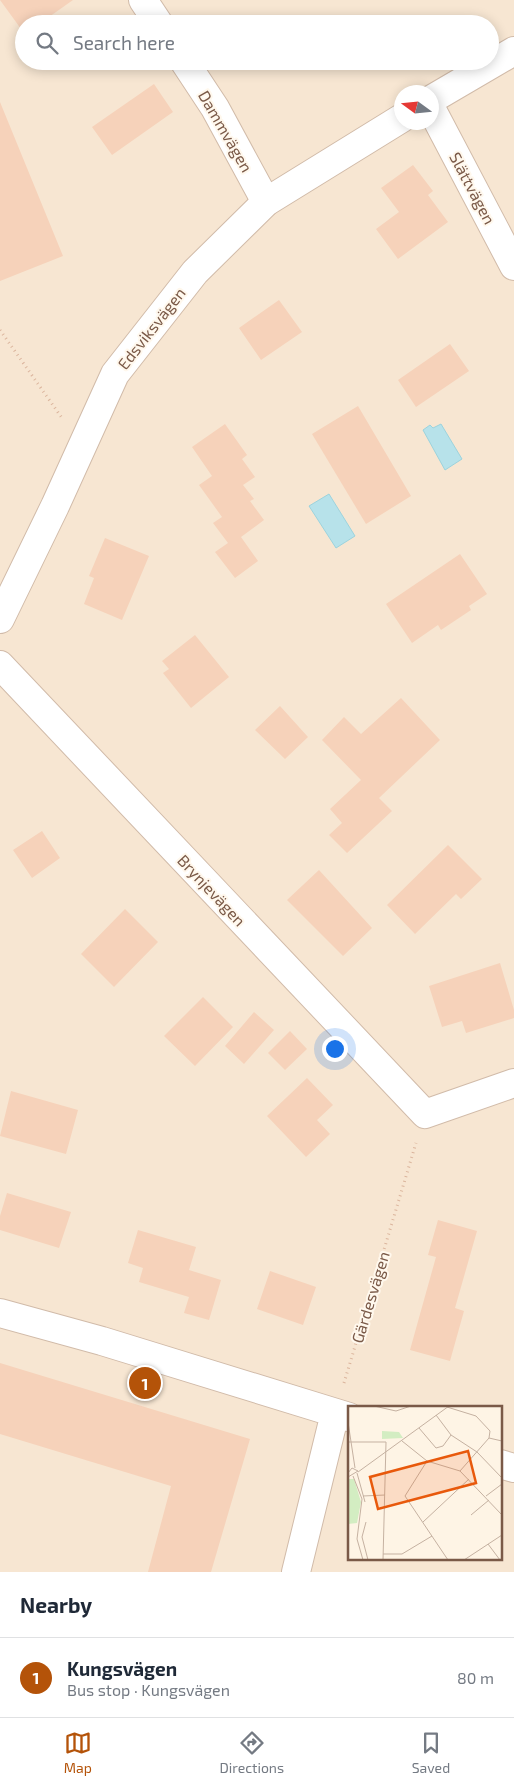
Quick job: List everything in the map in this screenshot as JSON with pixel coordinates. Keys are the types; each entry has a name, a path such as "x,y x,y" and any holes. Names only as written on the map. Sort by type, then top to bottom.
{"street":[{"path":"143,0 153,15"},
{"path":"499,60 514,51"},
{"name":"Dammvägen","path":"190,70 215,108 266,202"},
{"path":"439,95 482,70"},
{"name":"Edsviksvägen","path":"0,619 55,506 115,374 195,272 266,202 394,123"},
{"name":"Slättvägen","path":"439,123 514,266"},
{"name":"Brynjevägen","path":"0,665 425,1114"},
{"path":"425,1114 514,1083"},
{"path":"0,1313 102,1341 342,1415 296,1572"}],"path":[{"path":"0,330 66,423"},
{"name":"Gärdesvägen","path":"342,1415 425,1114"}],"shaded area":[{"path":"0,0 514,0 514,1572 0,1572"}],"water":[{"path":"441,424 462,459 445,470 423,430 430,425 433,428"},
{"path":"329,494 355,536 336,548 309,506"}],"building":[{"path":"0,0 73,0 52,15 15,15 15,21"},
{"path":"154,84 173,112 112,155 92,127"},
{"path":"0,102 63,256 0,281"},
{"path":"413,165 433,191 428,195 448,222 398,259 376,229 399,212 381,188"},
{"path":"279,300 302,332 261,360 239,328"},
{"path":"450,344 469,371 416,407 398,380"},
{"path":"358,406 411,496 366,524 312,434"},
{"path":"225,424 247,455 242,459 255,477 243,485 254,499 250,501 264,520 241,537 258,561 235,578 215,552 228,543 213,523 222,517 199,485 212,476 192,447"},
{"path":"105,538 149,556 122,620 84,604 94,578 89,576"},
{"path":"460,554 487,594 469,606 471,610 441,630 438,625 412,643 386,604"},
{"path":"195,635 229,677 191,708 163,673 169,669 162,661"},
{"path":"401,698 440,740 379,798 392,811 347,853 329,835 342,823 330,809 361,780 322,740 344,717 361,734"},
{"path":"280,706 308,737 285,759 255,730"},
{"path":"42,831 60,858 32,878 13,850"},
{"path":"448,845 482,879 461,899 456,894 415,934 387,905"},
{"path":"319,870 372,928 343,956 287,900"},
{"path":"125,909 158,942 114,987 81,954"},
{"path":"500,963 514,1010 514,1018 466,1033 462,1021 442,1027 429,986"},
{"path":"203,997 233,1027 195,1066 164,1036"},
{"path":"254,1012 274,1030 244,1064 225,1046"},
{"path":"290,1031 307,1049 285,1070 268,1053"},
{"path":"307,1078 333,1105 317,1120 330,1134 306,1157 267,1116"},
{"path":"11,1091 78,1110 66,1154 0,1136"},
{"path":"7,1193 71,1212 59,1248 0,1230 0,1216"},
{"path":"438,1220 477,1231 455,1308 464,1311 450,1361 410,1350 436,1257 428,1255"},
{"path":"138,1230 196,1247 189,1270 221,1280 209,1320 184,1313 189,1297 139,1282 143,1268 128,1263"},
{"path":"270,1271 316,1287 303,1325 257,1309"},
{"path":"0,1363 250,1439 211,1572 148,1572 171,1486 0,1434"}],"place":[{"name":"Kungsvägen","path":"145,1383"}]}
